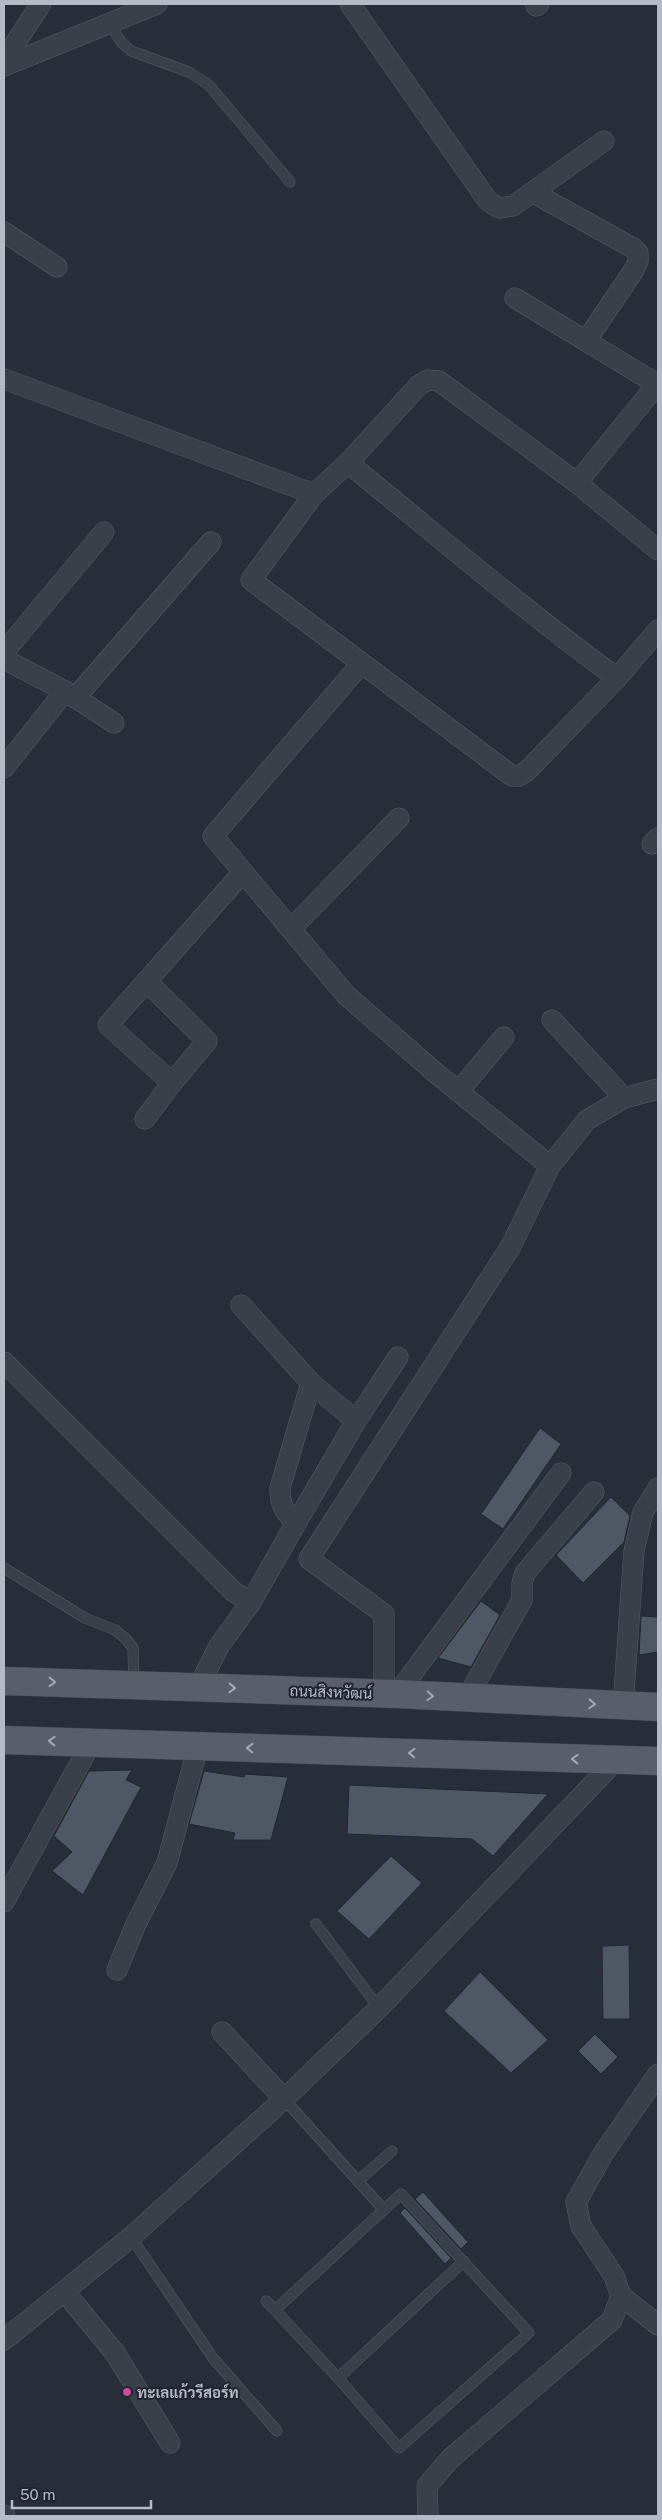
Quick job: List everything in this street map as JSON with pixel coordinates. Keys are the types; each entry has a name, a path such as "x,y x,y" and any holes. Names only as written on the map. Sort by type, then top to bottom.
{"main road":[{"name":"ถนนสิงหวัฒน์","path":"4,1681 199,1686 658,1708"},
{"path":"4,1740 658,1761"}],"street":[{"path":"4,60 41,4"},
{"path":"4,66 157,4"},
{"path":"350,4 488,201 499,208 514,206 604,142"},
{"path":"532,192 633,248 638,253 638,261 634,270 586,341"},
{"path":"4,232 56,267"},
{"path":"515,298 658,384 577,483"},
{"path":"4,379 314,494"},
{"path":"658,550 577,483 439,381 428,380 419,385 348,463 314,494 251,580 512,776 519,776 527,771 617,678 658,630"},
{"path":"348,463 517,599 548,628 617,678"},
{"path":"4,652 104,532"},
{"path":"4,768 211,542"},
{"path":"4,659 70,694 114,723"},
{"path":"361,664 213,836 346,995 458,1092 550,1166"},
{"path":"291,929 399,818"},
{"path":"172,1083 108,1025 243,872"},
{"path":"145,1119 207,1041 146,981"},
{"path":"552,1020 624,1098"},
{"path":"458,1092 504,1037"},
{"path":"390,1694 384,1614 309,1559 511,1246 550,1166 587,1120 624,1098 658,1088"},
{"path":"241,1305 310,1383 356,1421"},
{"path":"199,1686 219,1646 251,1602 356,1421 398,1357"},
{"path":"4,1362 234,1592 251,1602"},
{"path":"296,1523 284,1510 280,1502 280,1488 310,1383"},
{"path":"390,1694 561,1473"},
{"path":"623,1706 634,1551 643,1512 658,1488"},
{"path":"467,1698 522,1600 522,1583 525,1573 594,1492"},
{"path":"4,1902 92,1743"},
{"path":"117,1970 136,1924 167,1862 198,1746"},
{"path":"4,2340 132,2237 284,2099 379,2008 616,1760"},
{"path":"222,2032 284,2099"},
{"path":"658,2074 602,2154 576,2202 581,2226 614,2276 621,2296 658,2325"},
{"path":"64,2291 115,2353 170,2443"},
{"path":"428,2516 427,2486 450,2459 612,2320 621,2296"}],"lane":[{"path":"110,24 120,42 131,51 189,72 209,85 290,182"},
{"path":"4,1568 85,1618 115,1630 126,1638 133,1648 134,1685"},
{"path":"316,1924 379,2008"},
{"path":"284,2099 384,2210"},
{"path":"358,2181 392,2150"},
{"path":"266,2301 338,2378 398,2448 529,2333 401,2194 275,2310"},
{"path":"132,2237 213,2358 277,2430"},
{"path":"338,2378 464,2261"}],"building":[{"path":"540,1428 561,1444 503,1529 481,1514"},
{"path":"611,1497 630,1516 624,1542 583,1583 556,1555"},
{"path":"481,1601 500,1615 471,1667 438,1658"},
{"path":"641,1616 658,1617 658,1652 639,1655"},
{"path":"132,1770 126,1780 141,1787 83,1895 52,1871 72,1852 54,1836 89,1771"},
{"path":"204,1771 244,1777 245,1774 288,1777 271,1840 233,1840 235,1833 189,1824"},
{"path":"349,1785 548,1794 493,1856 472,1839 347,1834"},
{"path":"391,1856 422,1883 369,1939 337,1911"},
{"path":"629,1945 630,2019 603,2019 602,1946"},
{"path":"480,1972 548,2040 511,2073 444,2011"},
{"path":"595,2034 618,2057 601,2074 578,2051"},
{"path":"423,2192 468,2242 461,2249 415,2199"},
{"path":"405,2208 451,2258 445,2264 400,2213"}],"place":[{"name":"ทะเลแก้วรีสอร์ท","path":"127,2392"}]}
